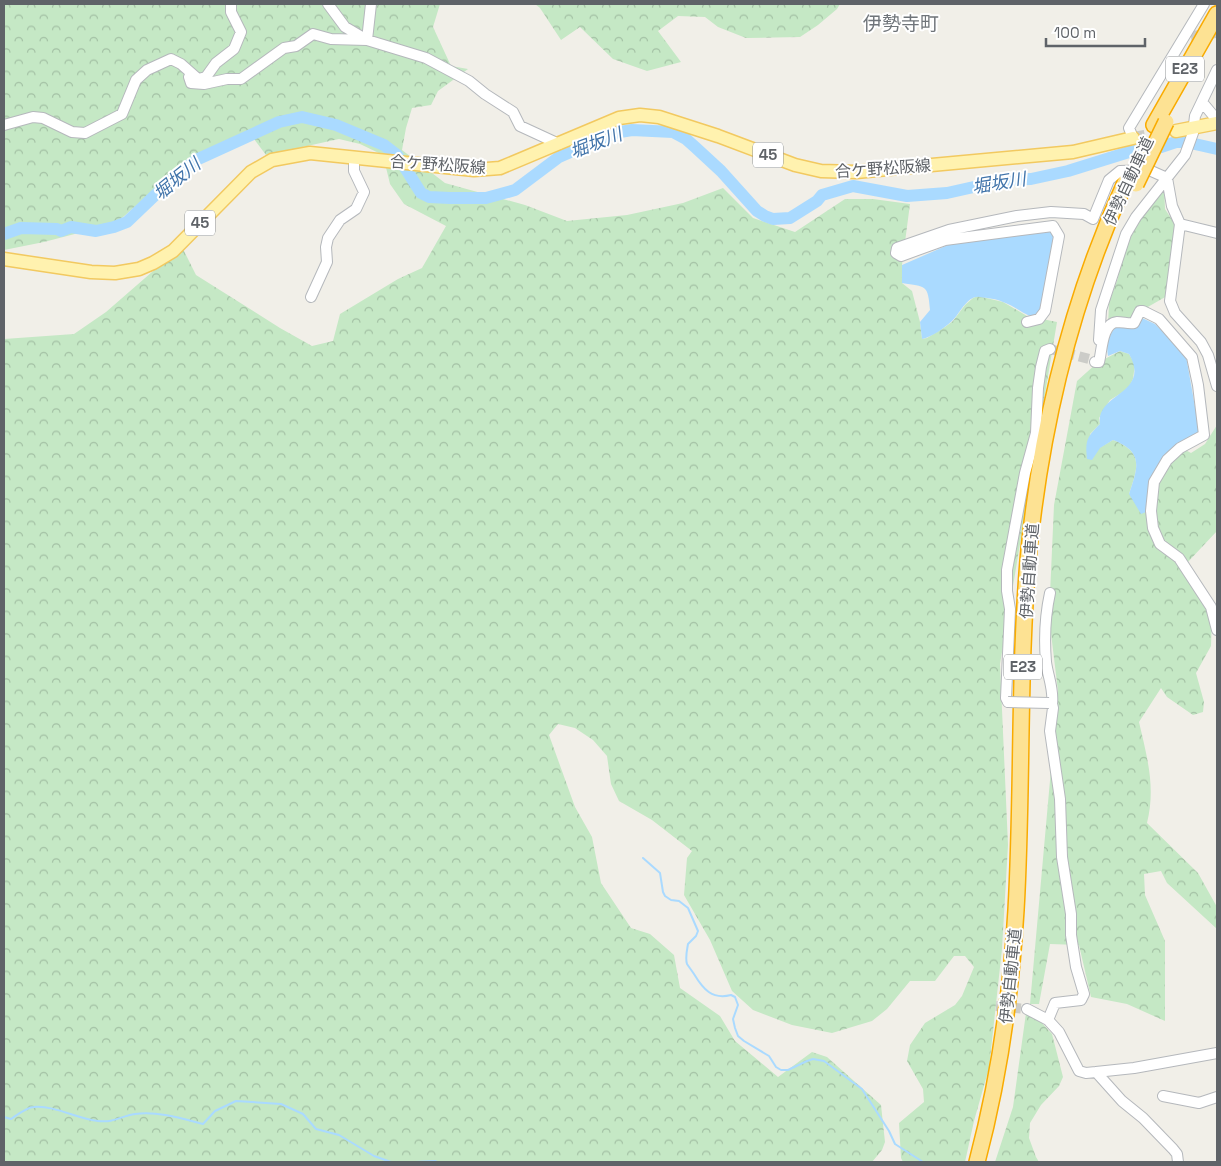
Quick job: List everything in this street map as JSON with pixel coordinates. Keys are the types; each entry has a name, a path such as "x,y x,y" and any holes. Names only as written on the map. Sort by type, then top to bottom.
{"highway":[{"name":"伊勢自動車道","path":"1165,126 1217,14"},
{"name":"伊勢自動車道","path":"977,1162 996,1081 1008,1010 1019,856 1029,551 1041,459 1053,397 1070,332 1101,240 1131,183 1217,34"},
{"name":"伊勢自動車道","path":"988,1162 1006,1082 1017,1011 1023,954 1029,856 1035,603 1039,552 1051,461 1065,390 1079,335 1131,183"}],"main road":[{"name":"合ケ野松阪線","path":"4,259 92,272 115,273 139,269 173,251 251,172 272,160 310,153 474,170 500,168 620,118 640,115 659,117 718,136 795,165 821,171 856,172 1073,152 1133,138"},
{"path":"1165,126 1192,127 1217,122"}],"street":[{"path":"232,4 232,12 241,32 234,49 216,63 206,77 189,77 191,83 204,84 227,79 241,79 284,48 296,46 313,34 331,39 366,40"},
{"path":"328,4 345,27 366,40 426,58 469,81 512,112 520,126 559,144"},
{"path":"366,40 371,4"},
{"path":"1133,138 1130,128 1187,37 1204,4"},
{"path":"4,125 33,117 43,118 72,132 85,133 122,114 136,80 148,70 171,59 181,64 198,78"},
{"path":"1217,70 1192,127 1193,134 1185,155 1136,217 1126,234 1108,294 1101,310 1099,339 1092,360 1100,362 1107,330 1111,325 1117,322 1134,323 1140,311 1159,320 1192,357 1204,435 1180,448 1167,460 1154,482 1151,511 1154,528 1160,544 1179,558 1211,606 1217,630"},
{"path":"1202,102 1217,122"},
{"path":"312,297 327,262 326,247 328,238 340,220 356,209 364,192 354,171 354,157"},
{"path":"1027,322 1039,319 1045,311 1059,236 1053,226 945,240 901,256 896,253 897,248 949,230 1017,216 1051,212 1084,214 1093,219 1108,180 1120,171 1149,170 1167,178"},
{"path":"1167,178 1172,206 1180,224 1170,301 1175,313 1201,342 1208,355 1217,386"},
{"path":"1180,224 1217,233"},
{"path":"1050,349 1046,351 1041,368 1036,433 1025,473 1007,570 1007,591 1010,609 1006,698 1008,702 1050,703"},
{"path":"1048,1020 1055,1003 1081,1000 1084,994 1076,966 1071,935 1071,914 1062,857 1060,799 1050,731 1053,708 1050,703 1053,690 1048,676 1045,618 1050,593"},
{"path":"1027,1009 1048,1020 1059,1032 1079,1071 1096,1072 1134,1068 1217,1053"},
{"path":"1096,1072 1122,1101 1143,1118 1177,1154 1178,1162"},
{"path":"1163,1096 1199,1103 1217,1096"}],"green space":[{"path":"4,4 440,4 433,27 451,66 468,69 438,91 431,105 412,108 402,150 445,183 525,205 567,221 627,215 683,203 723,188 753,218 795,232 845,199 873,199 910,204 902,265 902,283 912,291 920,322 922,339 927,338 953,321 965,305 978,296 1003,302 1027,316 1057,322 1000,664 1008,845 1002,949 989,1068 965,1162 903,1162 901,1158 899,1123 924,1102 923,1089 907,1061 910,1045 925,1023 955,1005 962,996 974,967 965,956 954,956 935,981 910,981 887,1009 872,1021 832,1033 792,1025 753,1010 732,991 710,940 684,895 687,858 692,851 652,820 619,801 611,784 607,756 593,740 575,728 558,724 549,735 575,807 592,837 601,883 631,928 650,934 674,955 680,988 720,1016 735,1041 778,1077 812,1052 827,1057 881,1105 885,1142 882,1150 872,1162 4,1162 4,339 74,334 106,312 160,265 183,249 196,275 280,328 312,346 333,341 340,314 398,279 422,268 446,226 404,204 390,184 383,155 360,144 339,139 266,155 248,131 189,159 114,225 113,223 44,242 4,250"},
{"path":"535,4 840,4 837,9 818,25 800,37 746,38 718,27 705,17 678,16 658,31 681,62 647,71 613,59 580,27 561,40 540,8"},
{"path":"1164,184 1165,209 1178,229 1167,296 1146,308 1137,320 1108,327 1109,302 1118,278 1121,247"},
{"path":"1120,351 1129,354 1135,364 1133,379 1128,389 1110,400 1099,418 1100,424 1090,434 1099,448 1113,440 1130,450 1134,455 1136,461 1135,476 1129,494 1150,489 1168,453 1176,445 1191,453 1205,444 1217,425 1217,531 1186,564 1212,617 1211,646 1196,673 1204,702 1203,712 1193,715 1167,697 1161,688 1139,722 1151,784 1150,810 1147,823 1198,873 1217,907 1217,929 1167,883 1161,871 1144,874 1145,895 1165,941 1165,1021 1127,1004 1091,997 1079,945 1050,944 1039,1004 1030,1004 1058,691 1049,617 1054,505 1077,381 1097,363"},
{"path":"1026,1013 1041,1022 1052,1034 1063,1077 1059,1086 1041,1105 1030,1123 1029,1138 1039,1162 995,1162 1013,1107"}],"water":[{"path":"1049,229 1054,236 1038,319 1001,301 975,297 945,326 934,334 922,339 920,322 930,310 927,291 921,286 902,283 902,265 948,245"},
{"path":"1142,318 1155,324 1186,356 1200,435 1176,445 1168,453 1150,489 1146,512 1141,514 1129,494 1136,468 1134,455 1130,450 1113,440 1100,448 1092,460 1087,459 1086,447 1092,432 1100,424 1101,414 1106,406 1129,386 1133,377 1134,367 1129,354 1120,351 1108,356 1109,337 1116,327 1136,324"}],"waterway":[{"name":"堀坂川","path":"4,234 21,228 57,229 61,231 71,227 96,231 127,222 173,178 196,160 279,122 302,117 336,125 384,145 397,155 421,193 429,197 450,198 486,198 515,190 559,157 614,133 632,130 673,132 686,139 721,171 757,211 773,219 790,218 817,201 822,195 853,186 907,196 947,193 1005,180 1031,179 1068,171 1129,152 1161,147 1176,142 1186,142 1217,149"},
{"path":"643,858 660,873 665,896 671,900 679,901 688,908 698,931 688,944 687,964 705,989 713,995 731,995 735,997 738,1005 733,1019 738,1036 769,1056 776,1067 781,1070 788,1070 813,1059 824,1061 862,1089 889,1131 895,1144 923,1162"},
{"path":"4,1117 11,1119 28,1108 42,1107 98,1121 113,1120 135,1114 152,1113 203,1124 215,1111 236,1101 281,1104 303,1114 316,1129 339,1135 374,1156 391,1162"},
{"path":"415,1162 437,1162"}],"tunnel":[{"path":"1191,36 1217,33"},
{"path":"1133,138 1168,132"},
{"path":"1050,349 1089,359"},
{"path":"996,1006 1027,1009"}],"district":[{"name":"伊勢寺町","path":"901,23"}]}
